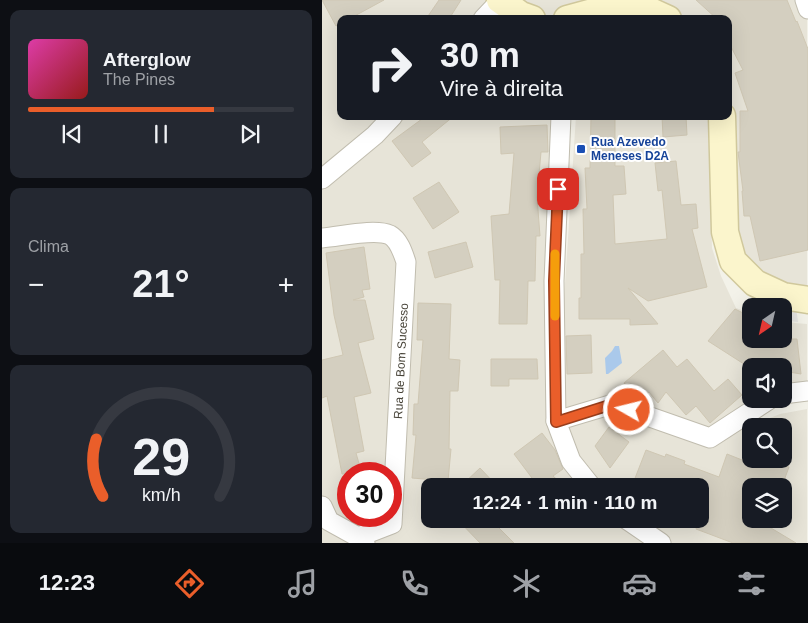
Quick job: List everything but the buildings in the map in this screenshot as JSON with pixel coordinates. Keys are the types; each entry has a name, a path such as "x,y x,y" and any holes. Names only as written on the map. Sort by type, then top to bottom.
{"main road":[{"path":"500,0 521,15"},
{"path":"582,15 615,6 646,9 659,15"},
{"path":"722,120 725,232 733,261 755,283 783,296 808,300"}],"street":[{"path":"487,15 500,0"},
{"path":"804,0 808,9"},
{"path":"322,179 375,135 389,120"},
{"path":"561,120 554,281 556,422 571,462 584,478"},
{"name":"Rua de Bom Sucesso","path":"322,238 371,232 390,235 400,246 406,262 392,524 362,540"},
{"path":"792,393 808,391"},
{"path":"556,422 613,404 710,438 756,408"},
{"path":"322,506 329,521 362,540"},
{"path":"639,528 661,543"}],"shaded area":[{"path":"322,0 494,0 509,15 337,15 337,120 557,120 553,425 603,417 709,442 742,429 742,468 792,468 792,418 770,418 807,409 807,543 322,543"},
{"path":"500,0 807,0 807,300 733,261 728,120 732,120 732,15 527,15"},
{"path":"576,120 708,120 712,248 721,276 736,308 742,310 742,348 792,348 792,323 807,324 807,391 792,393 792,358 742,358 742,408 756,408 710,438 613,404 556,421"},
{"path":"792,306 796,307 798,322 792,321"}],"water":[{"path":"615,346 619,346 622,363 606,374 605,358"}],"slow traffic":[{"path":"555,254 555,316"}],"place":[{"name":"Rua Azevedo Meneses D2A","path":"581,149"}],"route":[{"path":"558,189 554,281 556,422 613,404 629,410"}]}
